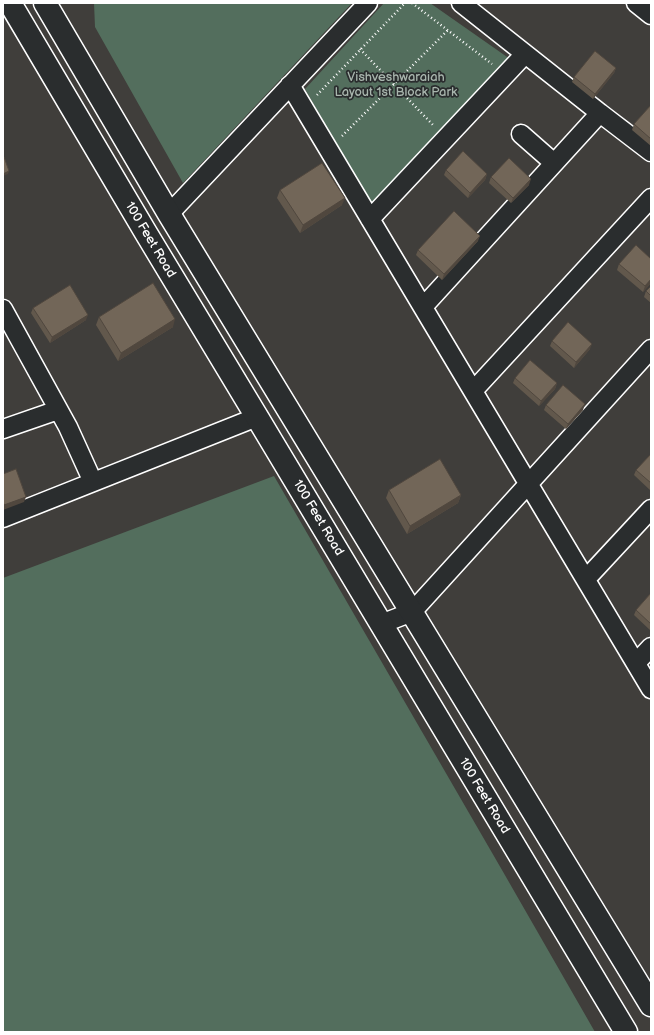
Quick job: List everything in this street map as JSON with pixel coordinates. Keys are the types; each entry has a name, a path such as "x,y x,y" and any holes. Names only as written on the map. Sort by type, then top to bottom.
{"main road":[{"name":"100 Feet Road","path":"10,3 146,233 626,1032"},
{"path":"45,3 169,214 651,1005"}],"street":[{"path":"169,214 368,3"},
{"path":"461,3 651,152"},
{"path":"636,3 651,15"},
{"path":"370,219 525,54"},
{"path":"290,85 651,689"},
{"path":"423,308 600,113"},
{"path":"522,134 554,163"},
{"path":"473,391 651,198"},
{"path":"6,319 68,427 93,482"},
{"path":"381,624 412,612 651,349"},
{"path":"3,429 58,410"},
{"path":"3,518 257,417"},
{"path":"586,579 651,509"},
{"path":"636,663 651,647"}],"path":[{"path":"320,100 316,94 405,3"},
{"path":"412,3 492,64 487,70"},
{"path":"338,131 342,137 448,30"},
{"path":"360,49 434,126 439,121"}],"green space":[{"path":"94,3 352,3 183,183 95,27"},
{"name":"Vishveshwaraiah Layout 1st Block Park","path":"384,3 430,3 510,59 372,206 305,89"},
{"path":"274,476 595,1032 3,1032 3,578"}],"building":[{"path":"595,51 616,68 595,94 574,77"},
{"path":"651,105 651,139 634,124"},
{"path":"463,151 487,174 470,193 446,170"},
{"path":"3,157 9,171 3,174"},
{"path":"509,158 531,179 513,198 491,177"},
{"path":"322,163 345,198 303,225 280,190"},
{"path":"454,211 480,236 444,274 418,250"},
{"path":"636,245 651,259 651,279 645,286 619,264"},
{"path":"153,283 175,319 121,353 99,317"},
{"path":"70,285 88,315 52,337 33,308"},
{"path":"651,286 651,296 646,291"},
{"path":"568,322 592,344 576,362 552,341"},
{"path":"530,360 557,383 541,401 515,378"},
{"path":"563,385 585,404 568,424 546,405"},
{"path":"651,454 651,483 636,470"},
{"path":"440,459 461,495 410,526 389,490"},
{"path":"16,469 26,497 4,505 3,474"},
{"path":"651,593 651,624 636,610"}]}
